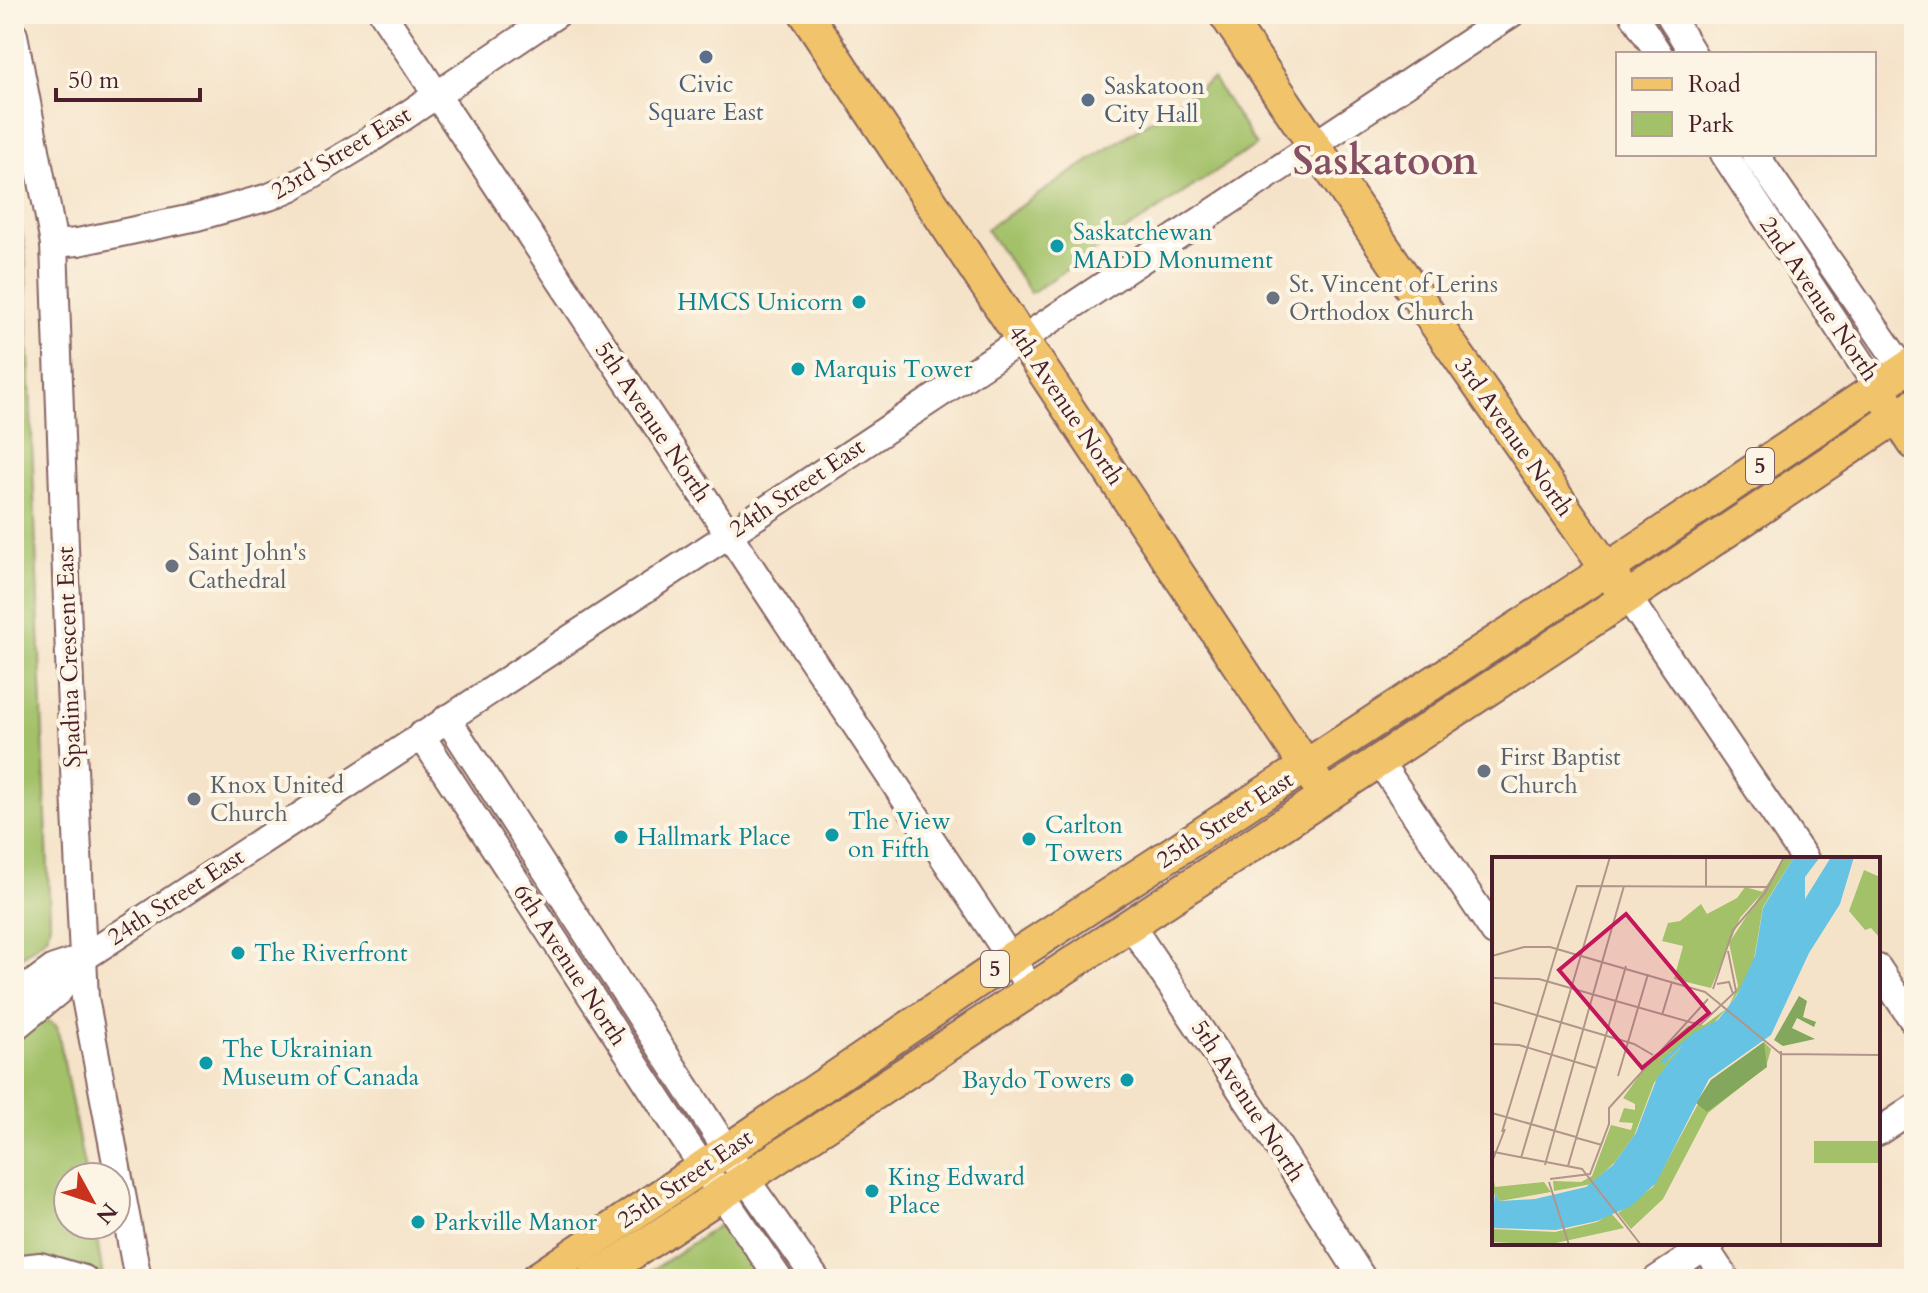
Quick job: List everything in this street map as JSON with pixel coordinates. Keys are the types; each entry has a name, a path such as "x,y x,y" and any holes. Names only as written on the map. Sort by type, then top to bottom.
{"main road":[{"name":"4th Avenue North","path":"806,14 1326,795"},
{"name":"3rd Avenue North","path":"1225,14 1606,570 1627,596"},
{"name":"25th Street East","path":"537,1279 1010,959 1902,376"},
{"name":"2nd Avenue North","path":"1902,376 1908,421"},
{"name":"25th Street East","path":"593,1279 1627,596 1908,421"}],"street":[{"name":"5th Avenue North","path":"383,14 1031,989"},
{"name":"23rd Street East","path":"54,244 78,242 197,217 269,197 292,187 365,143 557,14"},
{"name":"24th Street East","path":"82,959 728,535 1511,14"},
{"path":"1633,14 1658,52"},
{"path":"1669,14 1692,52"},
{"name":"Spadina Crescent East","path":"14,35 54,244 85,998 138,1279"},
{"name":"2nd Avenue North","path":"1726,156 1902,376"},
{"name":"2nd Avenue North","path":"1756,156 1902,376"},
{"name":"3rd Avenue North","path":"1627,596 1804,857"},
{"name":"6th Avenue North","path":"447,718 733,1186"},
{"name":"6th Avenue North","path":"421,735 715,1158"},
{"path":"1379,761 1492,929"},
{"name":"5th Avenue North","path":"1130,924 1363,1279"},
{"path":"14,997 54,968 82,959"},
{"path":"14,1028 59,991 82,959"},
{"path":"1880,971 1914,1022"},
{"path":"1880,1131 1914,1108"},
{"path":"733,1186 779,1279"},
{"path":"733,1186 816,1279"},
{"path":"1657,1279 1707,1245 1726,1279"},
{"path":"14,1269 40,1266 84,1279"}],"green space":[{"path":"1213,79 1256,145 1031,293 986,229"},
{"path":"14,190 25,250 50,923 47,937 14,962"},
{"path":"41,1017 57,1026 83,1161 52,1161 52,1241 97,1241 103,1279 14,1279 14,1043 23,1031"},
{"path":"718,1226 736,1236 762,1279 639,1279"}],"place":[{"name":"Civic Square East","path":"706,57"},
{"name":"Saskatoon City Hall","path":"1088,100"},
{"name":"Saskatchewan MADD Monument","path":"1057,246"},
{"name":"St. Vincent of Lerins Orthodox Church","path":"1273,298"},
{"name":"HMCS Unicorn","path":"859,302"},
{"name":"Marquis Tower","path":"798,369"},
{"name":"Saint John's Cathedral","path":"172,566"},
{"name":"First Baptist Church","path":"1484,771"},
{"name":"Knox United Church","path":"194,799"},
{"name":"The View on Fifth","path":"832,835"},
{"name":"Hallmark Place","path":"621,837"},
{"name":"Carlton Towers","path":"1029,839"},
{"name":"The Riverfront","path":"238,953"},
{"name":"The Ukrainian Museum of Canada","path":"206,1063"},
{"name":"Baydo Towers","path":"1127,1080"},
{"name":"King Edward Place","path":"872,1191"},
{"name":"Parkville Manor","path":"418,1222"}],"district":[{"name":"Saskatoon","path":"1385,161"}]}
